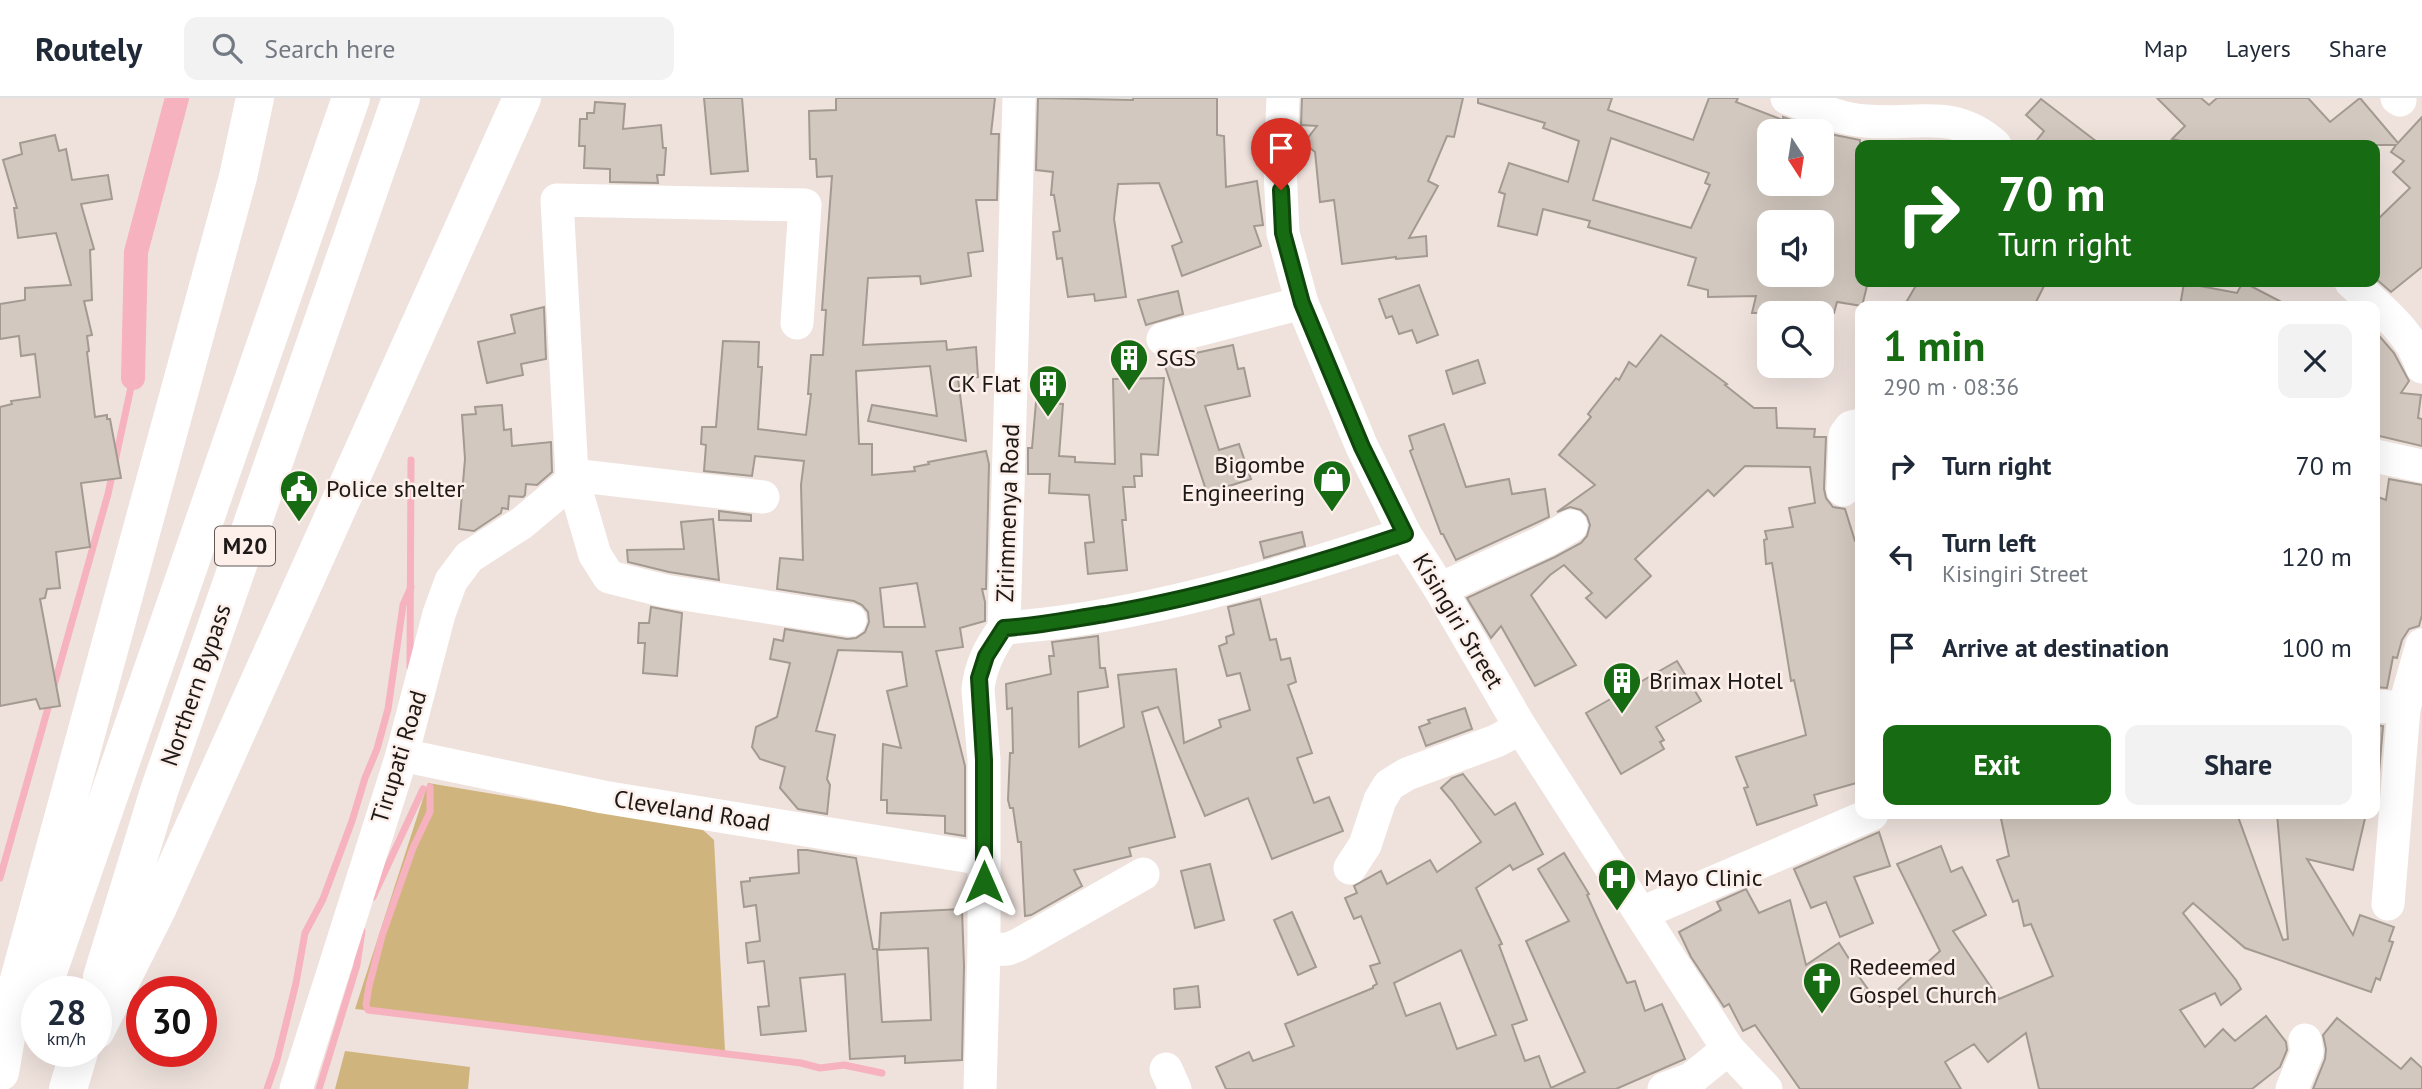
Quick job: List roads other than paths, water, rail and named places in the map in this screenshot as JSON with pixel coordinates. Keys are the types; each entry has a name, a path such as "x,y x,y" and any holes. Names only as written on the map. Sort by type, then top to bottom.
{"highway":[{"path":"0,1072 11,1009 238,177 255,98"},
{"name":"Northern Bypass","path":"47,976 351,98"},
{"name":"Northern Bypass","path":"102,976 159,791 401,98"},
{"path":"112,998 157,909 522,98"},
{"path":"7,1089 21,1050"}],"street":[{"name":"Zirimmenya Road","path":"980,1089 984,950 984,760 979,678 986,656 1004,628 1019,98"},
{"name":"Kisingiri Street","path":"1283,98 1280,169 1283,233 1302,303 1362,447 1405,534 1521,728 1728,1049 1766,1089"},
{"path":"1787,98 1862,121 1895,124 1943,120 1956,122 1989,140"},
{"path":"797,323 805,205 557,200 572,477 595,555 609,577 665,591 850,620"},
{"path":"2356,287 2371,301"},
{"path":"1163,339 1302,303"},
{"path":"2380,309 2404,332 2422,367"},
{"path":"1843,490 1845,435 1855,426"},
{"path":"2380,457 2422,466"},
{"path":"572,477 763,497"},
{"name":"Tirupati Road","path":"296,1089 402,755 439,614 451,580 469,557 522,523 572,477"},
{"path":"1440,589 1547,540 1571,526"},
{"path":"1004,628 1038,626 1115,612 1235,586 1304,568 1405,534"},
{"path":"2388,904 2389,707 2422,645"},
{"path":"1350,868 1365,845 1380,800 1389,785 1407,774 1496,741 1521,728"},
{"name":"Cleveland Road","path":"402,755 603,797 984,859"},
{"path":"1642,913 1860,819"},
{"path":"984,950 1008,949 1018,945 1143,874"},
{"path":"2292,1089 2306,1052 2305,1040"},
{"path":"1664,1089 1691,1079 1728,1049"}],"waterway":[{"path":"133,378 136,252 177,98"},
{"path":"53,689 108,494 133,378"},
{"path":"410,667 411,460"},
{"path":"267,1089 296,983 305,933 323,899 377,749 388,709 403,605 411,587"},
{"path":"0,878 50,701"},
{"path":"430,787 430,812 413,848 382,936 369,986 366,1005 368,1010 801,1063 820,1068 844,1065 882,1073"},
{"path":"373,897 423,789"},
{"path":"319,1089 357,965 362,931"}],"place":[{"name":"SGS","path":"1129,392"},
{"name":"CK Flat","path":"1048,418"},
{"name":"Bigombe Engineering","path":"1332,513"},
{"name":"Police shelter","path":"299,523"},
{"name":"Brimax Hotel","path":"1622,715"},
{"name":"Mayo Clinic","path":"1617,912"},
{"name":"Redeemed Gospel Church","path":"1822,1015"}]}
